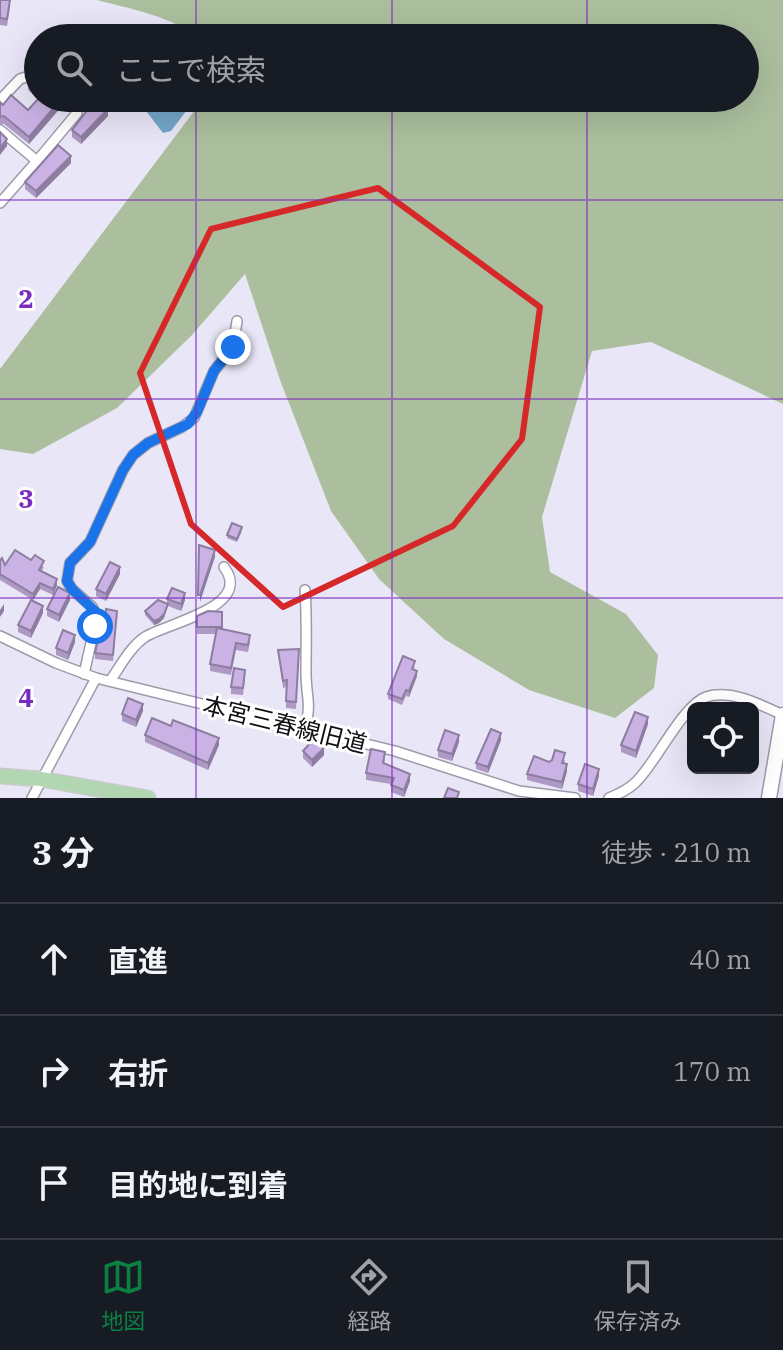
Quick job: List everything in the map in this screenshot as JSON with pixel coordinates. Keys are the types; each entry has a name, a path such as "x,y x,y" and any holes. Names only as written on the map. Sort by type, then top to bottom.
{"main road":[{"path":"0,776 41,779 148,798"}],"street":[{"path":"0,100 24,78"},
{"path":"0,203 77,113"},
{"path":"0,130 37,161"},
{"path":"84,674 97,616 67,581 70,563 90,542 133,455 148,443 194,418 214,371 233,347 237,321"},
{"path":"110,681 145,637 211,607 225,597 231,579 224,567"},
{"path":"305,590 308,639 306,677 310,711 305,729"},
{"name":"本宮三春線旧道","path":"0,636 96,678 424,759 519,791 575,798"},
{"path":"32,798 96,678"},
{"path":"609,798 634,784 693,706 705,697 735,697 783,715 769,798"}],"highlighted area":[{"path":"378,188 540,307 522,439 453,526 283,607 191,524 140,373 211,229"}],"green space":[{"path":"97,0 783,0 783,404 651,342 592,351 542,517 550,572 626,614 658,655 654,688 615,718 529,690 444,639 379,579 331,511 280,380 245,274 192,335 117,408 33,454 0,449 0,369 193,112 759,112 759,24 176,24"}],"water":[{"path":"147,112 185,112 171,131 163,133"}],"building":[{"path":"0,0 10,0 7,19 0,18"},
{"path":"11,95 24,106 24,112 50,112 29,137 4,116 0,117 0,102 3,105"},
{"path":"86,112 105,112 81,137 72,130"},
{"path":"0,132 7,139 0,148"},
{"path":"58,145 71,156 36,191 25,182"},
{"path":"232,523 242,527 237,539 227,535"},
{"path":"199,545 215,550 198,595"},
{"path":"15,550 31,560 35,555 44,561 39,570 57,579 53,589 40,583 33,594 0,574 0,561 2,558 5,565"},
{"path":"110,562 120,567 106,594 96,589"},
{"path":"58,587 70,593 59,615 47,609"},
{"path":"172,588 185,593 181,604 167,599"},
{"path":"31,600 43,606 31,631 18,625"},
{"path":"158,600 168,604 164,614 154,621 145,611"},
{"path":"106,609 117,611 113,655 95,653"},
{"path":"208,611 222,612 222,627 197,627 197,616"},
{"path":"217,628 250,635 248,645 236,643 231,668 210,664"},
{"path":"63,630 75,635 68,653 56,648"},
{"path":"299,649 296,702 286,701 287,680 283,681 278,650"},
{"path":"403,656 415,661 412,669 417,671 402,699 388,694"},
{"path":"234,668 245,670 243,688 231,687"},
{"path":"128,698 143,704 136,720 122,714"},
{"path":"635,712 648,717 636,751 621,745"},
{"path":"152,718 171,726 173,720 219,738 208,763 145,735"},
{"path":"491,729 501,733 488,767 476,763"},
{"path":"445,730 459,735 452,754 438,750"},
{"path":"314,739 324,748 312,760 303,751"},
{"path":"371,749 385,752 383,763 410,774 404,790 391,785 394,778 366,773"},
{"path":"555,750 565,753 562,763 567,764 562,782 527,774 534,756 549,762"},
{"path":"585,764 599,769 593,789 578,784"},
{"path":"448,788 459,792 457,798 444,798"}],"route":[{"path":"95,626 96,612 67,581 70,563 90,542 133,455 148,443 188,424 194,418 214,371 233,347"}]}
